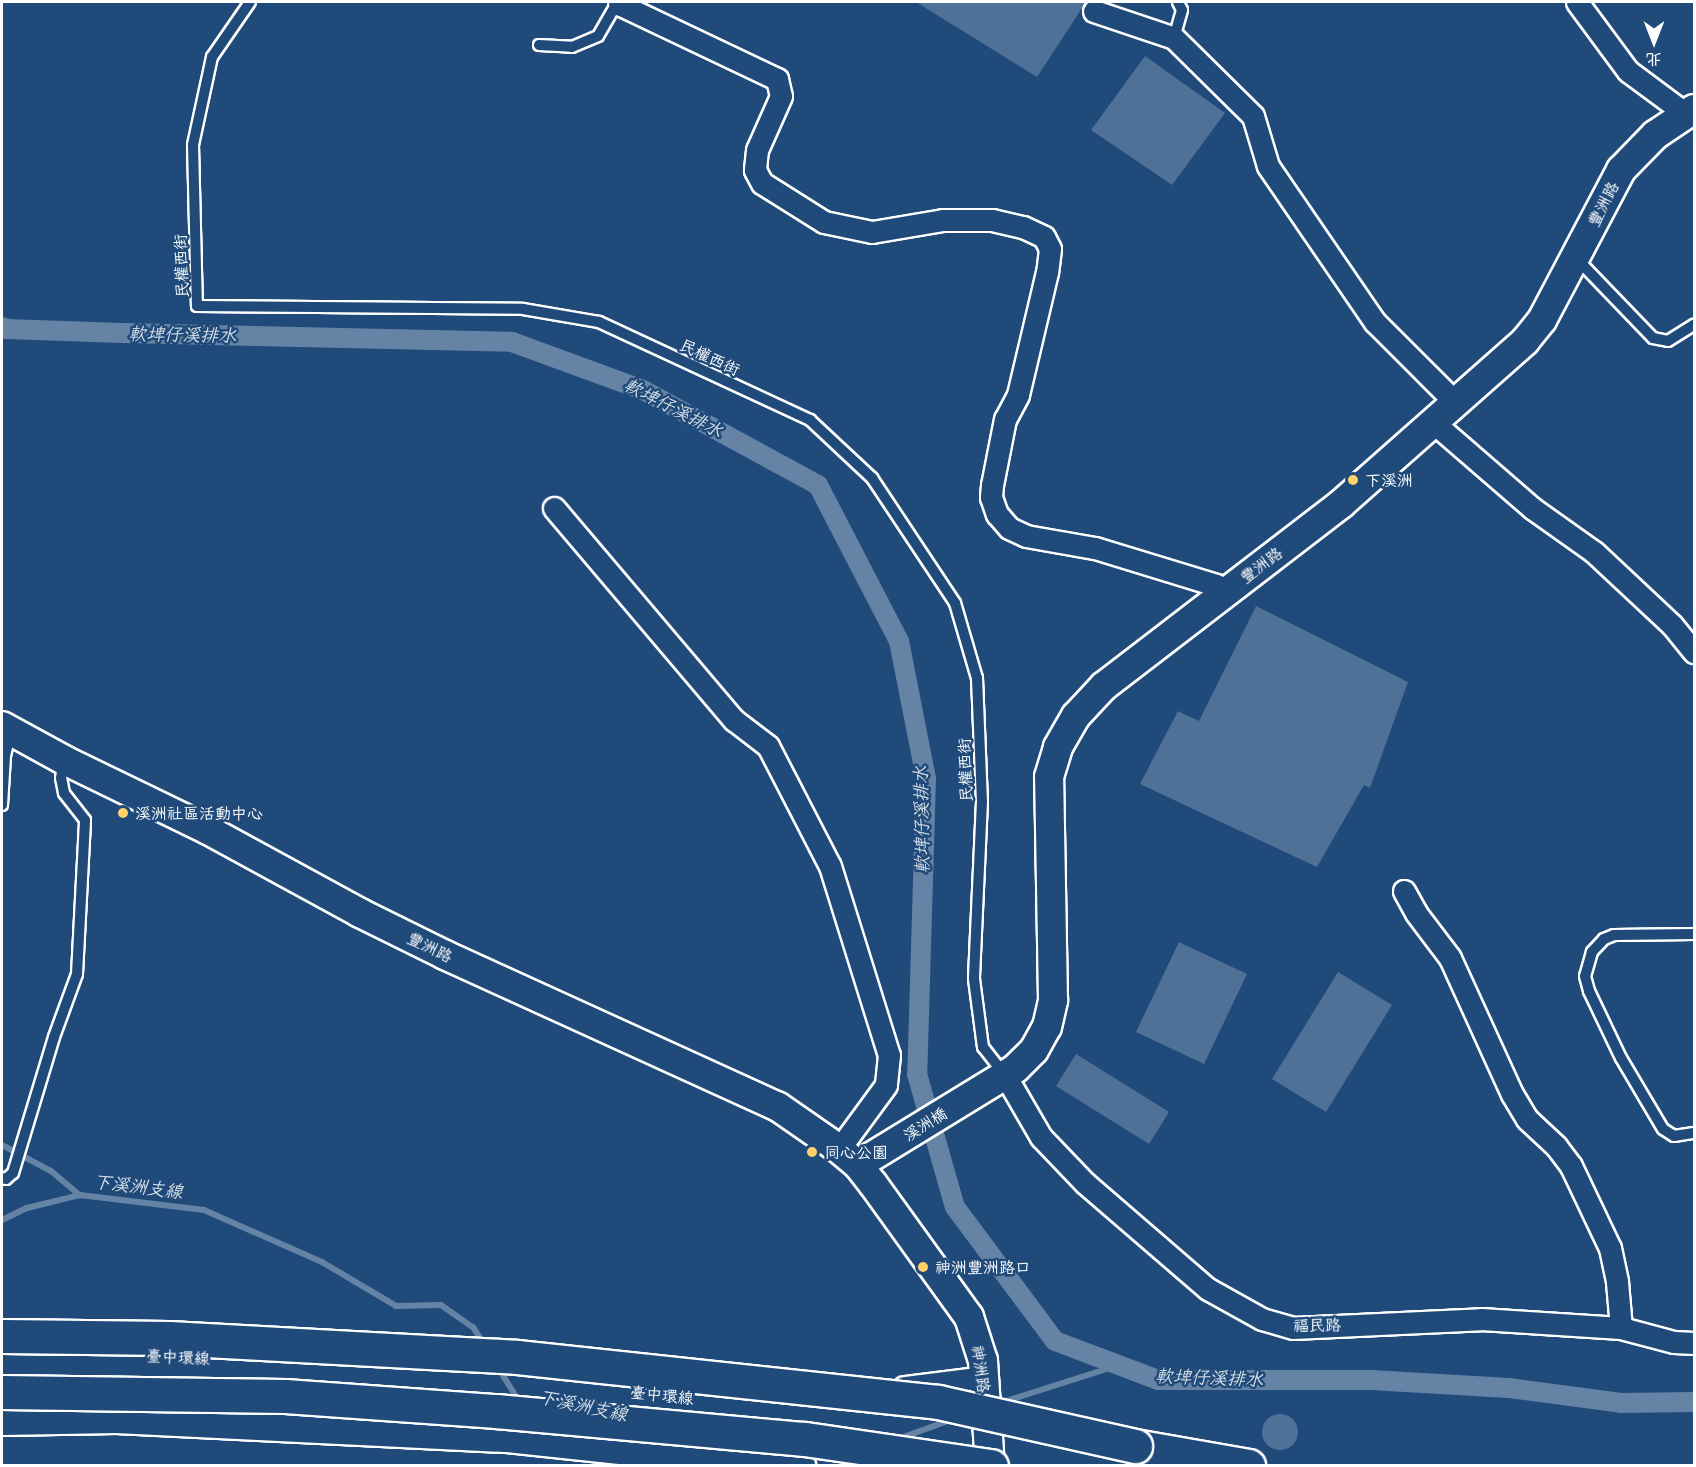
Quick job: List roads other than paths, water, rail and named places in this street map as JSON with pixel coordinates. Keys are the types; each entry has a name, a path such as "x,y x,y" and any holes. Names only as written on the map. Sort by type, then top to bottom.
{"highway":[{"path":"2,1336 169,1338 517,1357 938,1402 1135,1446"},
{"name":"臺中環線","path":"2,1354 159,1355 499,1377 1135,1446 1248,1466"},
{"name":"臺中環線","path":"2,1392 285,1396 472,1409 805,1439 991,1466"},
{"path":"2,1418 116,1416 507,1435 798,1466"}],"street":[{"path":"619,2 621,5 777,79 781,96 757,150 755,170 762,183 824,222 872,232 943,220 992,220 1023,227 1048,240 1050,249 1047,272 1018,395 1005,419 992,485 991,497 997,514 1018,532 1095,548 1216,585 1222,594"},
{"path":"1577,2 1628,71 1690,112"},
{"path":"1094,11 1174,38 1252,116 1268,165 1375,322 1456,403"},
{"name":"豐洲路","path":"998,1079 1025,1060 1041,1040 1047,1027 1053,1000 1049,777 1058,747 1076,716 1089,700 1222,594 1341,504 1534,331 1621,170 1655,135 1690,112"},
{"path":"1434,423 1532,508 1594,552 1672,625 1695,652"},
{"path":"554,508 734,720 768,746 830,866 890,1055 886,1084 859,1155"},
{"name":"豐洲路","path":"6,729 208,830 360,913 445,955 777,1106 859,1155"},
{"path":"1404,891 1416,913 1450,958 1512,1094 1527,1119 1556,1146 1571,1166 1610,1248 1617,1282 1621,1328"},
{"name":"溪洲橋","path":"859,1155 998,1079"},
{"name":"福民路","path":"998,1079 1041,1137 1084,1183 1208,1289 1262,1319 1293,1328 1481,1319 1621,1328 1674,1342 1695,1343"},
{"name":"神洲路","path":"859,1155 962,1305 980,1346 991,1466"},
{"path":"2,1346 469,1352 908,1388 984,1377"}],"lane":[{"name":"民權西街","path":"250,2 212,57 193,145 196,306 523,309 599,322 810,420 872,478 956,603 977,678 982,801 974,979 983,1047 998,1079"},
{"path":"539,45 572,47 598,36 619,2"},
{"path":"1174,38 1182,10 1178,2"},
{"path":"1575,258 1653,338 1668,341 1695,325"},
{"path":"2,805 6,729"},
{"path":"2,1178 6,1179 13,1173 54,1037 77,974 84,820 64,794 61,778 64,760"},
{"path":"1695,934 1614,935 1604,939 1592,952 1585,976 1589,992 1621,1058 1663,1129 1674,1136 1695,1133"}],"waterway":[{"name":"軟埤仔溪排水","path":"2,327 122,333 512,342 643,390 818,485 899,641 926,779 917,1074 955,1207 1055,1341 1158,1380 1371,1380 1509,1388 1621,1403 1694,1402"},
{"path":"2,1145 51,1171 80,1195"},
{"name":"下溪洲支線","path":"2,1220 27,1208 80,1195 204,1210 322,1262 396,1306 441,1305 473,1327 484,1344"},
{"name":"下溪洲支線","path":"1000,1403 1119,1365"},
{"name":"下溪洲支線","path":"497,1366 520,1403"},
{"name":"下溪洲支線","path":"898,1439 953,1419"}],"place":[{"name":"下溪洲","path":"1353,480"},
{"name":"溪洲社區活動中心","path":"123,813"},
{"name":"同心公園","path":"812,1152"},
{"name":"神洲豐洲路口","path":"923,1267"}]}
